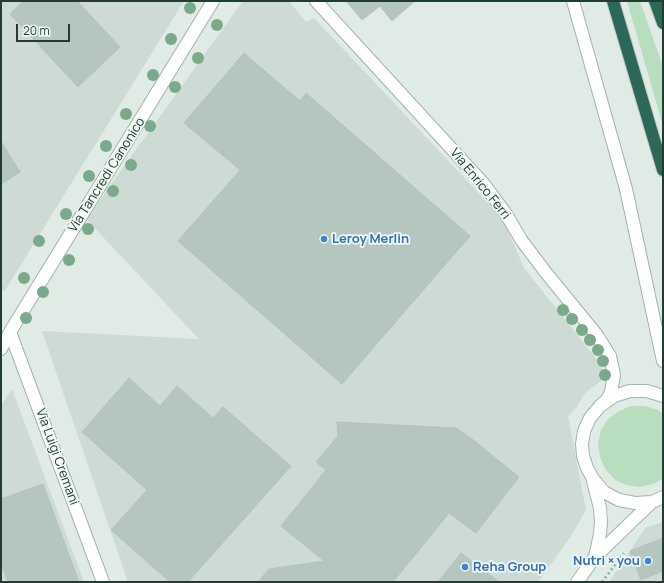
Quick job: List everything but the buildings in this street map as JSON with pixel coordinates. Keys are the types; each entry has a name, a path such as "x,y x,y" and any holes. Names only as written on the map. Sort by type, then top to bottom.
{"highway":[{"path":"613,1 663,170"},
{"path":"655,1 663,23"}],"street":[{"name":"Via Tancredi Canonico","path":"1,349 213,1"},
{"name":"Via Enrico Ferri","path":"316,1 483,183 506,214 522,241 546,274 596,334 610,356 614,375 611,392 607,400 590,418 584,431 582,444 583,456 593,479"},
{"path":"573,1 626,189 663,361"},
{"name":"Via Luigi Cremani","path":"10,332 103,582"},
{"path":"600,406 614,396 630,391 647,391 663,396"},
{"path":"593,479 604,492 619,500 635,503 658,500"},
{"path":"593,479 601,521 595,557"},
{"path":"577,582 595,557 658,500"}],"path":[{"path":"602,582 624,553"}],"shaded area":[{"path":"1,1 184,1 4,292 1,289"},
{"path":"243,1 289,1 306,22 314,18 503,219 524,268 599,362 603,371 601,381 585,393 576,408 568,416 586,510 571,536 538,582 128,582 42,331 199,339 86,219"},
{"path":"12,389 84,582 1,582 1,406"},
{"path":"663,522 663,582 609,582 645,528"}],"green space":[{"path":"627,1 640,1 663,67 663,126"},
{"path":"631,406 645,406 658,410 663,414 663,479 653,484 640,487 626,485 614,479 605,469 600,457 598,443 601,430 608,419 619,411"}],"place":[{"name":"Leroy Merlin","path":"324,239"},
{"name":"Nutri × you","path":"648,561"},
{"name":"Reha Group","path":"465,567"}]}
